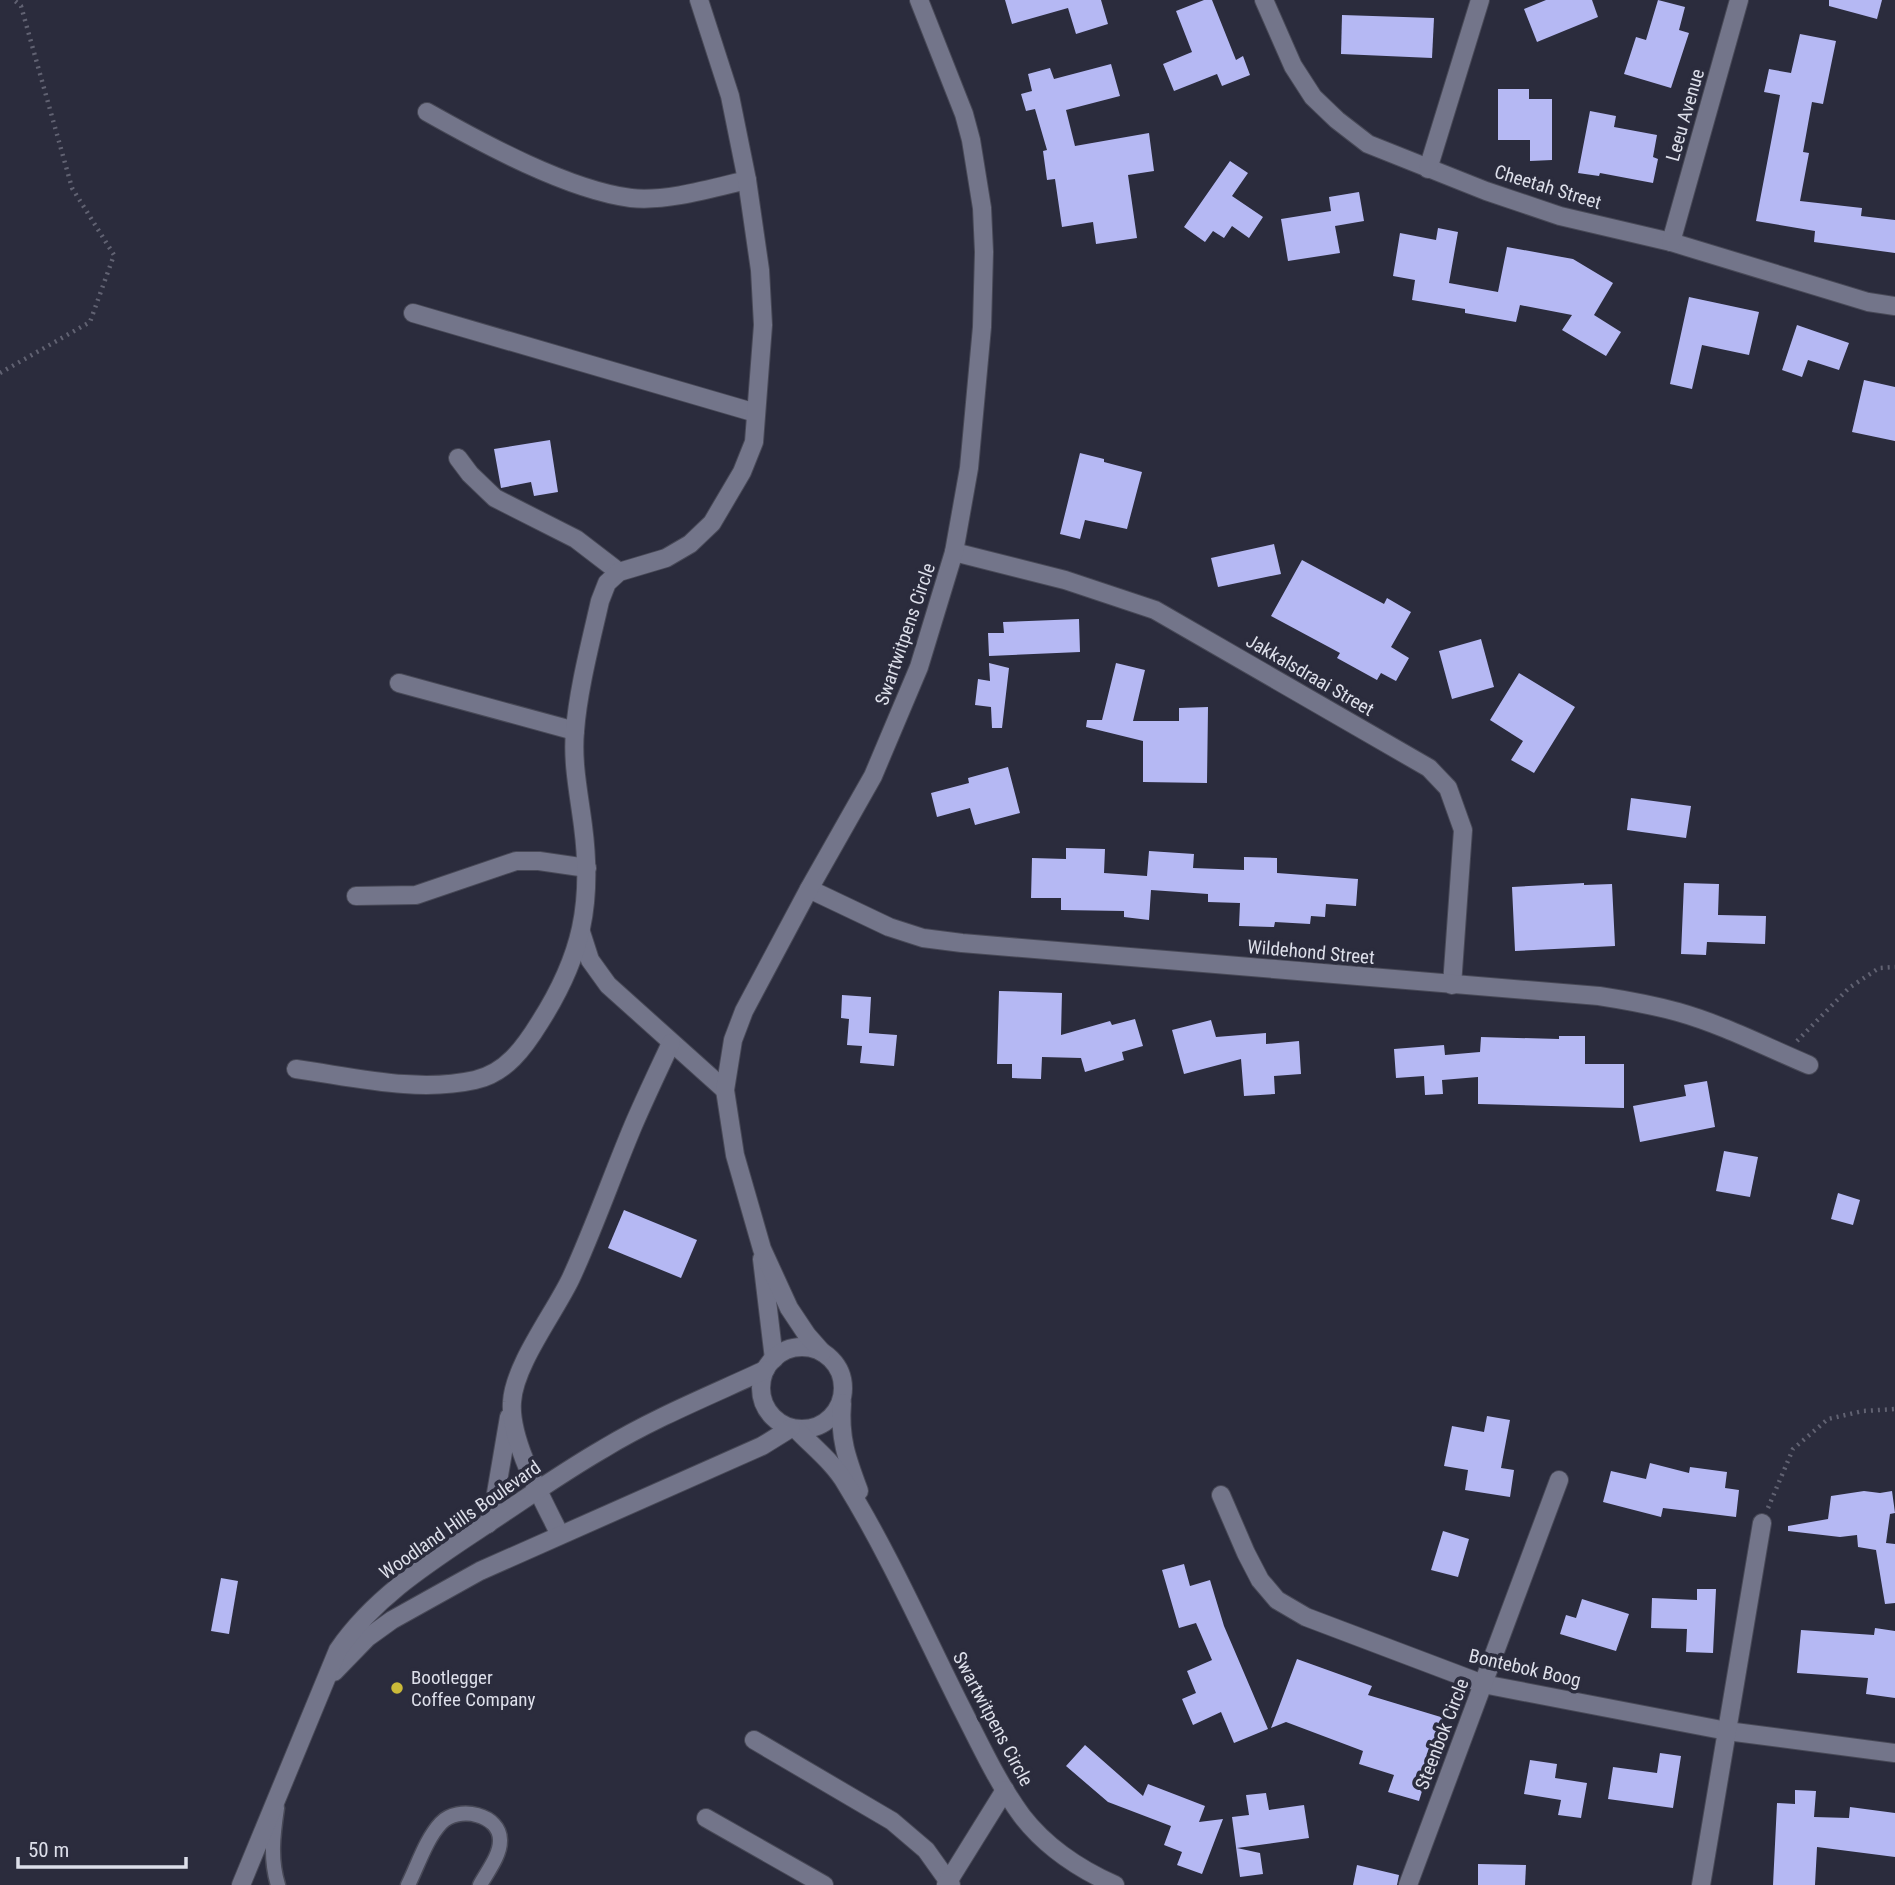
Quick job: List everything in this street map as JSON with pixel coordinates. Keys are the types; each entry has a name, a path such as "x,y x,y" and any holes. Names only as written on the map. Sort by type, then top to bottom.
{"street":[{"path":"296,1069 409,1084 447,1084 478,1079 502,1069 524,1047 568,971 581,932 587,900 587,868 575,765 575,731 600,601 607,583 619,572 666,558 690,544 712,523 742,472 754,442 763,326 760,271 747,180 730,96 699,0"},
{"name":"Swartwitpens Circle","path":"822,1352 798,1323 762,1249 735,1155 725,1090 733,1040 744,1011 809,889 852,816 890,741 919,667 954,552 969,468 980,367 984,252 982,208 964,114 919,0"},
{"name":"Cheetah Street","path":"1264,0 1293,66 1313,97 1368,144 1428,169 1560,216 1671,242 1868,302 1895,306"},
{"path":"1428,169 1480,0"},
{"name":"Leeu Avenue","path":"1671,242 1739,0"},
{"path":"427,112 464,133 541,169 584,186 632,198 684,195 747,180"},
{"path":"413,313 756,413"},
{"path":"458,458 495,498 576,539 619,572"},
{"name":"Jakkalsdraai Street","path":"954,552 1065,580 1154,610 1429,768 1448,788 1463,830 1452,985"},
{"path":"399,683 575,731"},
{"path":"356,896 416,895 516,861 539,861 587,868"},
{"name":"Wildehond Street","path":"809,889 890,927 923,938 1599,996 1645,1004 1681,1013 1734,1032 1809,1065"},
{"path":"581,932 590,960 608,985 725,1090"},
{"path":"488,1524 516,1385 590,1235 633,1126 671,1044"},
{"name":"Swartwitpens Circle","path":"762,1249 770,1311 769,1365"},
{"path":"797,1348 822,1352 832,1360 844,1383 843,1397 831,1418 821,1425 794,1429 774,1418 763,1400 761,1390 769,1365 784,1352 797,1348"},
{"name":"Woodland Hills Boulevard","path":"241,1885 338,1650 380,1601 423,1567 604,1448 769,1365"},
{"name":"Swartwitpens Circle","path":"843,1397 840,1426 842,1438 876,1537"},
{"path":"512,1401 515,1432 538,1490 560,1535"},
{"name":"Swartwitpens Circle","path":"794,1429 845,1481 1005,1790 1023,1818 1068,1860 1115,1885"},
{"name":"Woodland Hills Boulevard","path":"327,1680 367,1639 392,1620 480,1571 762,1446 794,1429"},
{"name":"Steenbok Circle","path":"1408,1885 1559,1480"},
{"name":"Bontebok Boog","path":"1221,1495 1260,1580 1277,1600 1306,1617 1483,1684 1727,1731 1895,1753"},
{"path":"1701,1885 1762,1523"},
{"path":"754,1740 892,1821 926,1850 948,1884 1005,1790"},
{"path":"706,1818 824,1885"}],"lane":[{"path":"278,1793 272,1853 273,1870 278,1885"},
{"path":"408,1885 443,1821 467,1813 490,1822 499,1830 501,1843 480,1885"}],"path":[{"path":"0,373 90,322 114,255 72,188 21,6 14,0"},
{"path":"1784,1055 1849,988 1880,968 1895,967"},
{"path":"1762,1523 1793,1449 1828,1419 1863,1411 1895,1409"}],"building":[{"path":"1005,0 1101,0 1108,24 1076,34 1068,8 1012,24"},
{"path":"1204,0 1212,0 1236,60 1243,56 1250,75 1222,86 1217,74 1174,91 1163,64 1192,52 1176,11"},
{"path":"1546,0 1592,0 1598,17 1537,42 1524,9"},
{"path":"1658,0 1685,7 1679,30 1689,33 1671,88 1624,74 1636,37 1646,40"},
{"path":"1829,0 1882,0 1877,19 1829,6"},
{"path":"1342,15 1434,18 1432,58 1341,54"},
{"path":"1800,34 1836,41 1823,104 1812,102 1803,152 1809,153 1800,201 1862,208 1861,216 1895,220 1895,253 1814,242 1815,231 1756,221 1780,95 1764,92 1769,69 1791,73"},
{"path":"1111,64 1120,96 1066,110 1075,146 1149,133 1154,171 1128,175 1137,238 1096,244 1093,222 1062,227 1055,179 1047,180 1043,151 1047,150 1035,109 1026,111 1021,94 1032,91 1028,74 1050,68 1054,79"},
{"path":"1498,89 1529,89 1529,99 1552,99 1552,160 1530,161 1530,140 1498,140"},
{"path":"1590,111 1616,116 1614,127 1657,135 1653,157 1658,159 1653,183 1600,173 1599,176 1578,173"},
{"path":"1230,161 1248,173 1232,196 1263,217 1249,238 1232,226 1224,238 1213,231 1205,242 1184,227"},
{"path":"1359,192 1364,221 1335,226 1340,253 1288,261 1281,219 1331,211 1329,197"},
{"path":"1438,228 1458,232 1449,283 1498,292 1507,247 1573,259 1613,283 1594,315 1621,332 1606,356 1562,330 1572,315 1520,305 1516,322 1465,313 1465,309 1412,300 1415,280 1393,276 1400,233 1436,240"},
{"path":"1689,297 1759,312 1749,355 1702,345 1692,389 1670,384"},
{"path":"1797,325 1849,343 1839,370 1808,360 1802,377 1782,370"},
{"path":"1864,380 1895,387 1895,441 1852,432"},
{"path":"550,440 558,492 534,496 531,482 501,488 494,449"},
{"path":"1080,453 1142,472 1127,529 1085,520 1080,539 1060,534"},
{"path":"1274,544 1281,574 1218,587 1211,558"},
{"path":"1302,560 1384,604 1387,598 1411,612 1391,647 1409,658 1396,681 1381,673 1377,680 1337,658 1340,653 1271,616"},
{"path":"1079,619 1080,652 989,656 988,633 1004,633 1003,622"},
{"path":"1481,639 1494,687 1452,699 1439,651"},
{"path":"989,663 1009,668 1002,728 992,728 991,707 975,705 978,679 990,681"},
{"path":"1116,663 1145,670 1133,721 1179,721 1179,708 1208,707 1207,783 1143,782 1143,741 1086,727 1087,720 1102,720"},
{"path":"1519,673 1575,707 1534,773 1511,760 1523,741 1490,720"},
{"path":"1008,767 1020,813 975,825 970,808 937,817 931,793 969,783 968,778"},
{"path":"1631,798 1691,806 1686,838 1627,830"},
{"path":"1066,848 1105,849 1104,873 1147,876 1149,851 1194,854 1193,868 1244,870 1244,857 1277,858 1277,873 1358,879 1356,906 1326,904 1325,917 1311,916 1310,924 1275,922 1274,927 1239,926 1240,903 1208,902 1208,894 1151,890 1149,920 1124,917 1124,911 1061,910 1061,898 1031,898 1032,858 1066,859"},
{"path":"1684,883 1719,884 1718,915 1766,916 1765,944 1707,942 1706,955 1681,954"},
{"path":"1612,884 1615,946 1515,951 1512,887"},
{"path":"999,991 1062,993 1061,1035 1110,1021 1112,1025 1135,1019 1143,1046 1122,1052 1124,1060 1085,1072 1081,1058 1042,1057 1041,1079 1012,1078 1012,1064 997,1064"},
{"path":"842,995 871,997 869,1033 897,1035 894,1066 860,1063 862,1046 847,1045 849,1019 841,1018"},
{"path":"1211,1020 1216,1037 1266,1033 1266,1044 1299,1041 1301,1074 1274,1076 1275,1094 1244,1096 1241,1059 1184,1074 1172,1030"},
{"path":"1559,1036 1585,1036 1585,1064 1624,1064 1624,1108 1478,1104 1478,1077 1442,1080 1443,1094 1425,1095 1424,1076 1396,1078 1394,1049 1444,1045 1445,1055 1480,1052 1481,1037 1559,1039"},
{"path":"1707,1081 1715,1127 1640,1142 1633,1106 1686,1096 1684,1085"},
{"path":"1724,1151 1758,1157 1750,1197 1716,1191"},
{"path":"1838,1193 1860,1200 1853,1225 1831,1219"},
{"path":"624,1210 697,1240 681,1278 608,1248"},
{"path":"1487,1416 1510,1420 1501,1468 1514,1470 1510,1497 1465,1490 1468,1470 1444,1466 1452,1426 1484,1432"},
{"path":"1650,1463 1689,1473 1690,1467 1727,1472 1725,1488 1739,1490 1736,1517 1663,1508 1661,1517 1603,1502 1611,1471 1646,1479"},
{"path":"1864,1491 1892,1491 1895,1513 1890,1514 1886,1543 1895,1544 1895,1603 1885,1604 1876,1550 1858,1547 1857,1535 1840,1537 1788,1531 1788,1526 1828,1519 1831,1496"},
{"path":"1443,1531 1469,1539 1458,1577 1431,1570"},
{"path":"1184,1564 1190,1586 1210,1580 1224,1626 1268,1729 1234,1743 1221,1712 1193,1725 1182,1699 1196,1693 1187,1671 1212,1660 1196,1623 1179,1628 1162,1570"},
{"path":"221,1578 238,1581 229,1634 211,1631"},
{"path":"1697,1589 1716,1589 1713,1653 1686,1652 1687,1629 1651,1628 1652,1598 1697,1600"},
{"path":"1582,1599 1629,1614 1616,1651 1560,1634 1566,1615 1576,1618"},
{"path":"1875,1628 1895,1631 1895,1698 1866,1694 1868,1678 1797,1673 1801,1630 1874,1635"},
{"path":"1297,1659 1372,1686 1368,1695 1444,1718 1419,1801 1388,1792 1394,1775 1359,1764 1363,1751 1286,1722 1271,1728"},
{"path":"1085,1745 1143,1796 1148,1784 1205,1806 1199,1822 1223,1819 1202,1874 1177,1865 1182,1852 1164,1845 1171,1826 1108,1802 1066,1766"},
{"path":"1660,1753 1681,1756 1673,1808 1608,1799 1613,1767 1657,1773"},
{"path":"1530,1760 1557,1764 1555,1778 1587,1783 1581,1818 1558,1815 1561,1800 1524,1794"},
{"path":"1795,1790 1816,1791 1814,1817 1849,1818 1850,1807 1895,1813 1895,1857 1817,1847 1815,1885 1773,1885 1777,1803 1795,1804"},
{"path":"1266,1793 1269,1810 1304,1805 1309,1838 1237,1848 1260,1853 1263,1874 1240,1877 1232,1817 1249,1815 1246,1795"},
{"path":"1478,1864 1526,1865 1525,1885 1478,1885"},
{"path":"1357,1865 1399,1875 1397,1885 1353,1885"}],"place":[{"name":"Bootlegger Coffee Company","path":"397,1688"}]}
